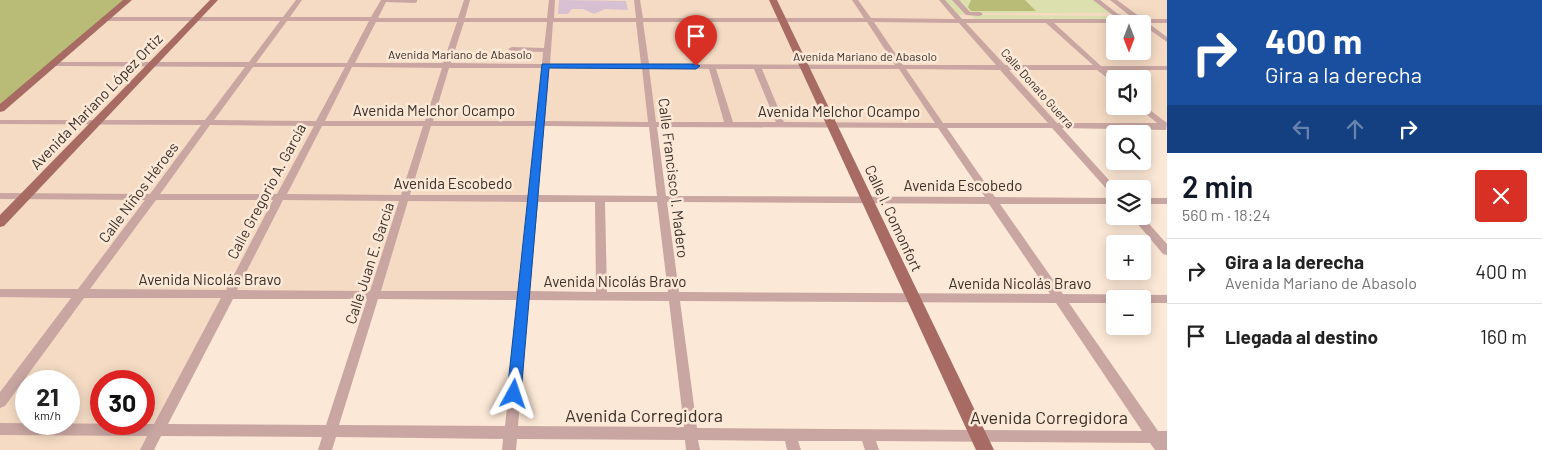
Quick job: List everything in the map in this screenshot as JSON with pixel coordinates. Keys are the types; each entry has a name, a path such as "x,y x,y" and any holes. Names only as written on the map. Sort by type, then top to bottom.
{"main road":[{"path":"0,109 128,0"},
{"name":"Avenida Mariano López Ortiz","path":"0,224 214,0"},
{"name":"Calle I. Comonfort","path":"773,0 985,450"}],"street":[{"name":"Calle Niños Héroes","path":"0,402 299,0"},
{"path":"384,0 415,1"},
{"name":"Calle Gregorio A. García","path":"147,450 384,0"},
{"name":"Calle Juan E. García","path":"325,450 467,0"},
{"path":"509,450 552,0"},
{"name":"Calle Francisco I. Madero","path":"637,0 693,450"},
{"path":"855,0 1059,298 1160,437 1163,450"},
{"name":"Calle Donato Guerra","path":"942,0 1106,183"},
{"path":"955,0 968,14"},
{"path":"1096,0 1116,15"},
{"path":"1113,0 1134,15"},
{"path":"961,21 968,14 1106,15"},
{"path":"1040,15 1106,74"},
{"path":"106,19 1106,21"},
{"path":"690,20 695,37"},
{"path":"1151,21 1167,22"},
{"path":"1151,28 1167,40"},
{"path":"512,49 547,50"},
{"name":"Avenida Mariano de Abasolo","path":"53,64 1167,68"},
{"path":"712,66 729,124"},
{"path":"757,66 781,124"},
{"path":"1151,114 1166,127"},
{"name":"Avenida Melchor Ocampo","path":"0,122 1054,125 1166,127"},
{"name":"Avenida Escobedo","path":"0,196 1106,200"},
{"path":"600,198 602,296"},
{"path":"1151,201 1167,201"},
{"path":"1144,225 1167,250"},
{"name":"Avenida Nicolás Bravo","path":"0,294 1106,299"},
{"name":"Avenida Nicolás Bravo","path":"1151,299 1167,299"},
{"name":"Avenida Corregidora","path":"0,429 1160,437"},
{"path":"790,435 794,450"},
{"path":"867,435 872,450"}],"shaded area":[{"path":"0,0 1167,0 1167,125 539,123 522,294 226,293 155,426 155,370 90,370 90,435 150,435 142,450 0,450"}],"green space":[{"path":"0,0 124,0 0,105"},
{"path":"944,0 1095,0 1112,13 966,13 957,15"},
{"path":"971,0 1025,0 1036,11 971,11 968,7"},
{"path":"972,15 1106,16 1106,21 976,20"}],"building":[{"path":"559,0 626,1 628,10 605,9 594,14 583,9 572,9 568,14 558,14"}],"route":[{"path":"514,394 545,66 696,66"}]}
